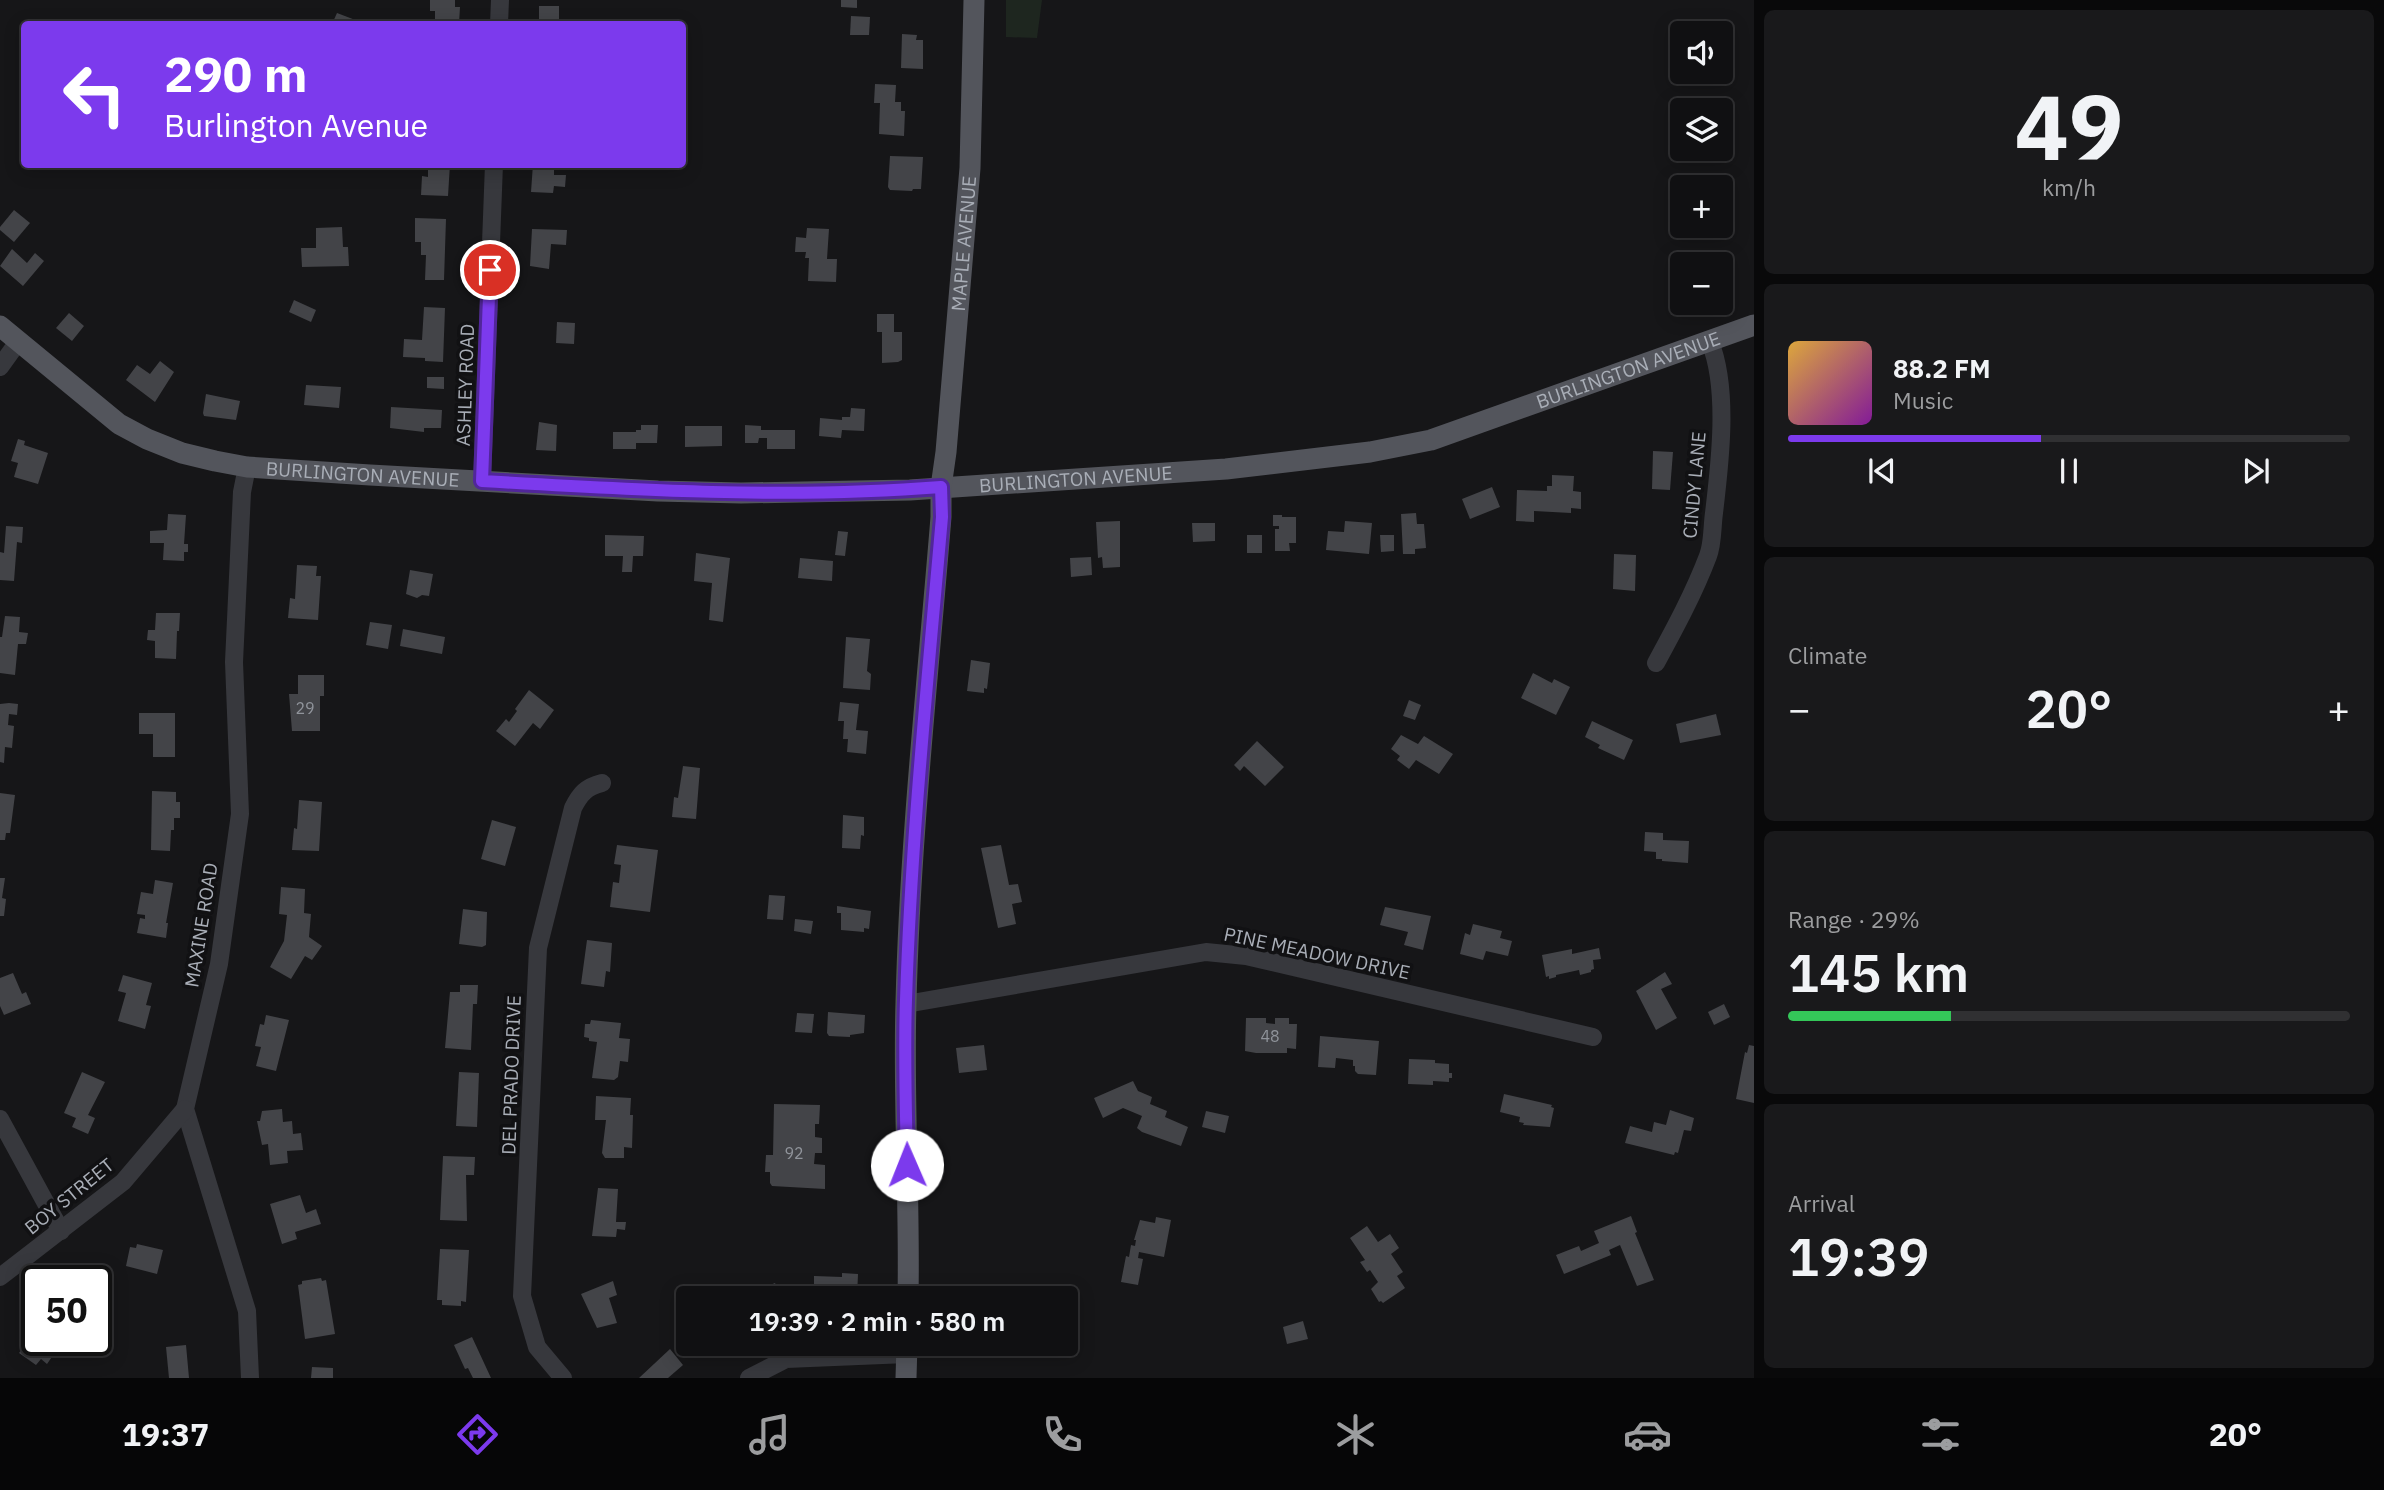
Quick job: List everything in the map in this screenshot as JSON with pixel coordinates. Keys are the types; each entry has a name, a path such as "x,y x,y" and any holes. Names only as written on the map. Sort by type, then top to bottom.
{"main road":[{"name":"MAPLE AVENUE","path":"908,1286 906,1004 913,861 942,517 941,487 970,168 974,0"},
{"name":"BURLINGTON AVENUE","path":"0,326 119,424 182,453 247,467 659,491 741,493 941,487 1226,469 1382,450 1431,440 1754,325"},
{"path":"906,1378 907,1356"}],"street":[{"path":"499,21 500,0"},
{"name":"ASHLEY ROAD","path":"482,481 494,168"},
{"path":"0,367 18,342"},
{"name":"CINDY LANE","path":"1656,663 1684,611 1709,553 1720,470 1718,361 1710,342"},
{"name":"MAXINE ROAD","path":"184,1109 219,964 240,814 234,662 242,492 247,467"},
{"name":"DEL PRADO DRIVE","path":"563,1378 537,1347 522,1296 538,948 573,808 580,795 590,786 602,783"},
{"name":"PINE MEADOW DRIVE","path":"906,1004 1206,952 1246,956 1593,1037"},
{"path":"184,1109 247,1311 250,1378"},
{"name":"BOY STREET","path":"0,1277 123,1182 184,1109"},
{"path":"0,1119 61,1231"},
{"path":"749,1378 786,1359 822,1356"}],"shaded area":[{"path":"1006,0 1042,0 1037,38 1006,37"}],"building":[{"path":"430,0 455,0 455,7 460,7 459,21 435,21 435,11 430,11"},
{"path":"841,0 857,0 857,8 841,7"},
{"path":"539,6 559,6 559,21 539,21"},
{"path":"337,13 358,21 333,21"},
{"path":"851,16 870,17 869,35 850,35"},
{"path":"902,34 917,35 916,40 923,40 923,69 901,68"},
{"path":"875,84 896,85 895,102 901,102 901,111 905,111 904,136 879,134 880,103 874,103"},
{"path":"890,156 923,157 921,189 890,190"},
{"path":"428,168 450,168 448,196 421,195 422,176 428,177"},
{"path":"533,168 554,168 554,175 566,175 565,187 554,186 553,193 531,192"},
{"path":"14,210 30,223 14,242 0,227"},
{"path":"415,218 446,219 444,280 425,280 426,255 421,255 421,242 415,242"},
{"path":"342,227 343,247 348,247 349,266 302,267 301,248 316,248 316,228"},
{"path":"807,228 829,229 827,259 837,259 836,282 808,281 809,258 805,258 806,252 795,252 796,237 806,238"},
{"path":"532,229 567,230 566,245 551,244 549,269 530,266"},
{"path":"12,249 27,263 35,253 44,261 23,286 0,266"},
{"path":"294,300 316,310 311,322 289,312"},
{"path":"424,307 445,308 443,362 403,357 404,339 422,340"},
{"path":"69,313 84,326 72,341 56,328"},
{"path":"877,314 894,314 894,332 902,332 902,360 898,362 882,363 882,332 877,332"},
{"path":"557,322 575,323 574,344 556,343"},
{"path":"160,361 174,372 155,402 126,380 137,365 150,374"},
{"path":"427,377 444,377 444,389 427,388"},
{"path":"306,385 341,387 339,408 304,405"},
{"path":"206,394 240,401 236,420 204,416"},
{"path":"391,407 442,410 441,428 424,428 424,432 390,428"},
{"path":"851,408 865,409 864,431 842,430 841,438 819,436 820,418 842,420 842,417 850,417"},
{"path":"539,422 557,425 556,451 536,450"},
{"path":"641,425 658,425 657,443 636,443 636,449 613,449 613,432 636,432 641,430"},
{"path":"745,425 761,426 761,430 795,430 795,449 767,449 767,438 759,438 758,443 745,443"},
{"path":"685,426 722,426 722,446 685,447"},
{"path":"18,439 25,441 24,445 48,453 38,484 14,477 18,463 11,461"},
{"path":"1653,451 1673,452 1670,490 1652,489"},
{"path":"1552,475 1574,476 1573,491 1581,492 1581,509 1571,508 1571,513 1534,511 1534,522 1516,521 1517,490 1547,491 1547,486 1552,486"},
{"path":"1492,487 1500,507 1470,519 1462,499"},
{"path":"1416,513 1417,524 1424,524 1426,548 1415,549 1415,554 1403,554 1401,514"},
{"path":"168,514 186,515 184,544 188,544 188,552 184,552 184,561 163,560 164,543 150,543 150,531 167,530"},
{"path":"1273,515 1296,517 1296,543 1289,543 1290,551 1275,551 1275,529 1279,529 1279,526 1273,526"},
{"path":"1120,521 1120,567 1103,568 1102,557 1098,558 1096,522"},
{"path":"1345,521 1372,523 1369,554 1326,550 1328,531 1344,532"},
{"path":"1192,523 1215,523 1215,541 1193,542"},
{"path":"6,526 23,527 22,543 17,542 14,581 0,580 0,552 4,553"},
{"path":"838,531 848,532 845,556 835,555"},
{"path":"605,535 644,536 643,556 633,556 632,572 622,572 623,556 605,556"},
{"path":"1247,535 1262,535 1262,553 1247,553"},
{"path":"1380,535 1394,535 1394,551 1381,552"},
{"path":"696,553 730,558 723,622 709,620 712,583 694,581"},
{"path":"1614,554 1636,555 1635,591 1613,589"},
{"path":"1091,557 1092,575 1071,577 1070,558"},
{"path":"800,558 833,561 832,581 798,578"},
{"path":"297,565 317,566 316,576 321,576 318,620 288,618 290,598 295,599"},
{"path":"410,570 433,574 429,596 422,595 417,598 406,594"},
{"path":"156,613 180,613 176,659 155,658 155,641 147,640 148,630 155,630"},
{"path":"5,616 20,617 19,632 28,633 26,644 18,644 15,675 0,673 0,637"},
{"path":"370,622 392,625 388,649 366,645"},
{"path":"403,629 445,637 442,654 400,646"},
{"path":"846,637 870,639 867,671 871,674 870,690 843,688"},
{"path":"971,660 990,663 987,689 984,688 984,693 967,691"},
{"path":"1533,673 1552,683 1554,679 1570,687 1556,715 1521,698"},
{"path":"298,675 324,675 324,696 320,696 320,731 292,731 289,694 298,694"},
{"path":"529,690 554,710 540,729 533,723 515,746 496,731 506,719 509,722"},
{"path":"1409,700 1421,705 1415,720 1403,716"},
{"path":"840,702 859,704 856,730 868,731 866,754 847,752 848,739 843,739 844,721 838,721"},
{"path":"0,704 18,704 17,715 9,714 8,725 14,726 12,748 5,747 4,763 0,762"},
{"path":"139,713 175,713 175,757 153,757 153,734 139,734"},
{"path":"1716,714 1721,735 1680,743 1676,724"},
{"path":"1592,721 1633,740 1624,760 1598,748 1600,745 1585,737"},
{"path":"1401,735 1418,744 1424,736 1453,754 1439,774 1416,760 1409,769 1397,760 1400,756 1391,749"},
{"path":"1257,741 1284,767 1265,786 1244,766 1240,771 1234,765"},
{"path":"683,766 700,768 696,819 672,817 674,797 678,798"},
{"path":"152,791 176,792 176,802 180,802 180,818 174,818 174,830 171,830 170,851 151,850"},
{"path":"0,793 15,795 10,833 6,833 5,840 0,840"},
{"path":"299,800 322,802 319,851 292,850"},
{"path":"843,815 864,817 864,836 861,835 860,849 842,848"},
{"path":"492,820 516,827 505,866 481,859"},
{"path":"1645,832 1663,833 1663,840 1689,841 1688,863 1662,861 1656,859 1656,852 1644,851"},
{"path":"617,845 658,850 650,912 610,907 613,882 619,883 621,865 614,864"},
{"path":"1001,845 1009,885 1018,884 1022,902 1012,904 1016,924 998,928 981,848"},
{"path":"0,878 5,878 2,898 6,899 4,916 0,916"},
{"path":"155,880 173,883 166,938 137,933 140,918 145,919 145,915 137,914 141,892 153,894"},
{"path":"281,887 305,889 304,913 311,914 309,937 322,946 312,960 305,956 291,979 270,967 284,941 287,915 279,914"},
{"path":"769,895 785,896 783,920 767,919"},
{"path":"837,906 871,911 869,929 864,928 864,932 841,930 841,913 837,913"},
{"path":"1385,907 1431,916 1423,950 1404,945 1408,932 1380,925"},
{"path":"463,909 487,912 486,945 482,947 459,944"},
{"path":"795,919 813,921 811,934 794,931"},
{"path":"1473,924 1502,931 1500,938 1512,941 1508,956 1486,951 1483,960 1460,954 1465,933 1470,935"},
{"path":"587,940 612,943 610,972 606,971 604,987 581,984"},
{"path":"1599,948 1601,959 1593,960 1594,969 1591,972 1580,975 1579,970 1549,979 1549,976 1546,977 1542,955 1572,949 1572,954"},
{"path":"1665,972 1672,984 1661,989 1677,1018 1656,1030 1636,991"},
{"path":"13,973 22,994 26,992 31,1004 4,1015 0,1006 0,978"},
{"path":"123,975 152,983 146,1005 151,1006 145,1029 118,1021 126,993 118,991"},
{"path":"460,985 478,985 477,1004 473,1004 471,1050 445,1048 450,992 460,992"},
{"path":"1724,1004 1730,1017 1714,1025 1708,1012"},
{"path":"828,1012 865,1015 864,1033 850,1037 829,1036"},
{"path":"797,1013 814,1014 812,1033 795,1032"},
{"path":"266,1015 289,1020 276,1071 256,1066 261,1047 255,1046 260,1024 264,1025"},
{"path":"1246,1018 1266,1018 1266,1023 1275,1024 1275,1018 1289,1018 1289,1024 1297,1024 1296,1049 1287,1048 1287,1053 1245,1051"},
{"path":"591,1020 621,1023 619,1038 630,1039 628,1062 620,1061 618,1077 614,1080 592,1078 597,1042 584,1037 585,1024 590,1024"},
{"path":"1320,1036 1379,1041 1376,1075 1358,1074 1353,1060 1336,1058 1335,1068 1318,1067"},
{"path":"984,1045 987,1070 959,1073 956,1048"},
{"path":"1749,1045 1754,1046 1754,1103 1736,1099 1745,1052 1747,1053"},
{"path":"1409,1059 1435,1060 1435,1063 1449,1064 1452,1078 1449,1078 1449,1082 1433,1081 1433,1085 1408,1084"},
{"path":"82,1072 105,1082 88,1115 95,1118 88,1134 72,1127 76,1118 64,1113"},
{"path":"459,1072 479,1073 477,1127 456,1126"},
{"path":"1133,1081 1138,1091 1152,1097 1150,1104 1167,1111 1165,1117 1188,1127 1181,1146 1142,1132 1137,1128 1142,1116 1123,1108 1103,1118 1094,1098"},
{"path":"1504,1094 1552,1105 1554,1108 1550,1127 1523,1125 1524,1123 1519,1122 1520,1117 1500,1112"},
{"path":"596,1096 631,1098 632,1148 624,1147 624,1158 605,1158 602,1153 606,1120 595,1120"},
{"path":"774,1104 820,1105 815,1137 822,1138 822,1153 815,1153 814,1164 825,1165 825,1189 772,1186 770,1183 770,1172 765,1172 766,1155 773,1155"},
{"path":"282,1109 283,1122 292,1121 293,1134 301,1133 303,1150 287,1151 288,1163 270,1165 268,1144 262,1145 257,1121 260,1121 262,1111"},
{"path":"1670,1110 1694,1118 1691,1131 1684,1130 1678,1153 1675,1152 1674,1155 1625,1143 1630,1126 1652,1132 1654,1122 1666,1125"},
{"path":"1206,1111 1229,1116 1225,1133 1202,1127"},
{"path":"443,1156 475,1157 474,1175 466,1175 467,1221 440,1220"},
{"path":"598,1188 618,1189 616,1222 626,1222 625,1230 617,1229 616,1237 592,1236"},
{"path":"300,1195 306,1213 316,1209 321,1224 295,1232 297,1239 282,1244 270,1204"},
{"path":"1631,1216 1654,1280 1637,1286 1620,1245 1609,1250 1611,1255 1564,1274 1556,1255 1579,1246 1581,1251 1599,1243 1594,1231"},
{"path":"1156,1217 1171,1220 1164,1257 1139,1252 1138,1258 1143,1259 1138,1285 1121,1282 1126,1256 1129,1257 1131,1245 1135,1246 1134,1240 1140,1220 1155,1223"},
{"path":"1367,1226 1378,1242 1390,1234 1399,1248 1391,1254 1403,1272 1397,1276 1405,1288 1383,1303 1379,1302 1371,1289 1378,1282 1360,1262 1365,1260 1350,1238"},
{"path":"137,1244 163,1250 157,1274 126,1266 130,1247 136,1248"},
{"path":"440,1249 469,1250 466,1302 461,1301 461,1306 442,1305 442,1300 437,1300"},
{"path":"842,1273 858,1274 858,1286 814,1286 814,1276 842,1277"},
{"path":"321,1278 322,1281 326,1280 335,1334 305,1339 298,1285 302,1284 302,1281"},
{"path":"613,1281 617,1295 609,1298 617,1323 597,1328 581,1294"},
{"path":"1303,1321 1308,1339 1287,1344 1283,1327"},
{"path":"472,1337 491,1378 473,1378 468,1368 465,1369 454,1345"},
{"path":"186,1345 189,1378 169,1378 166,1347"},
{"path":"670,1349 683,1365 668,1378 639,1378"},
{"path":"23,1356 53,1356 47,1364 41,1359 36,1365"},
{"path":"312,1367 333,1368 333,1378 311,1378"}],"route":[{"path":"490,270 482,481 741,493 941,487 942,517 913,861 908,953 907,1165"}]}
